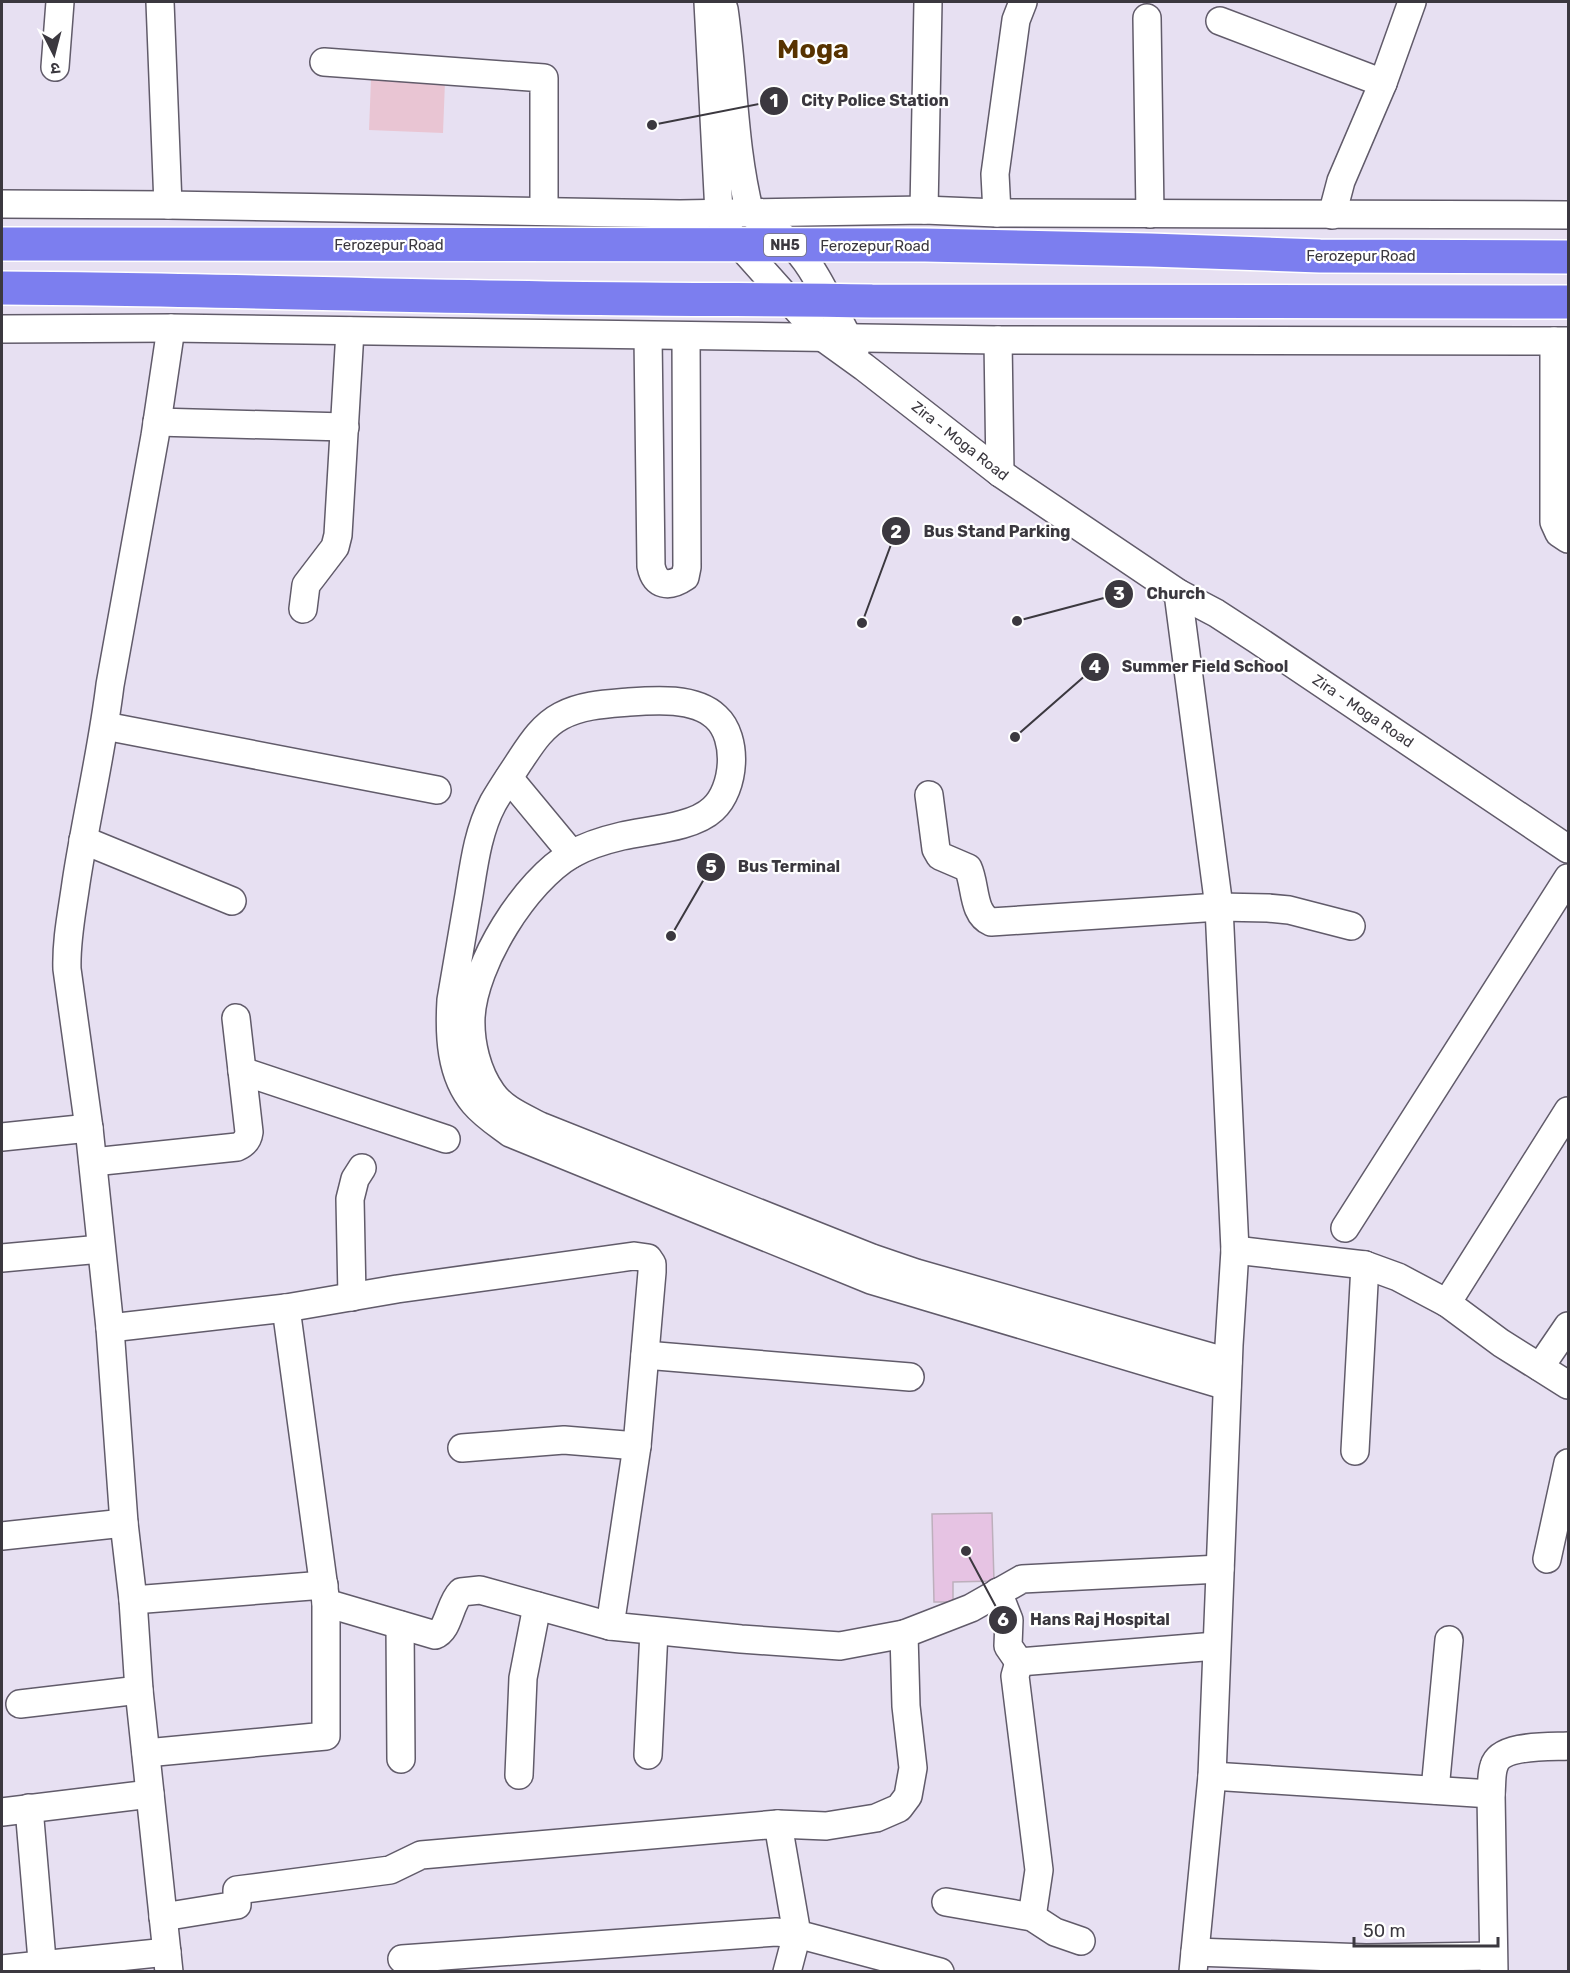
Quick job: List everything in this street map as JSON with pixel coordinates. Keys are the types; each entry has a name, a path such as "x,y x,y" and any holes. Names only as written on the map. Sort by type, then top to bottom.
{"highway":[{"name":"Ferozepur Road","path":"2,244 925,245 1320,256 1569,257"},
{"path":"2,288 185,289 646,299 1569,302"}],"street":[{"path":"55,67 60,2"},
{"path":"160,2 168,205"},
{"path":"708,2 719,213"},
{"path":"723,2 730,54 738,155 750,213"},
{"path":"924,210 928,2"},
{"path":"997,213 995,174 1016,20 1023,2"},
{"path":"1332,214 1341,181 1383,83 1412,2"},
{"path":"1147,18 1150,214"},
{"path":"1220,21 1383,83"},
{"path":"324,62 544,78 544,211"},
{"path":"2,204 680,214 924,210 997,213 1569,215"},
{"name":"Zira - Moga Road","path":"719,213 725,227 736,242 821,336 1000,473 1178,593 1216,613 1256,639 1569,849"},
{"name":"Zira - Moga Road","path":"750,213 773,228 797,249 813,273 864,367"},
{"path":"2,1969 168,1962 139,1690 134,1600 124,1523 110,1328 89,1128 67,969 67,951 83,840 105,726 171,328"},
{"path":"2,329 171,328 998,340 1561,341 1554,522 1559,534 1569,539"},
{"path":"303,609 306,585 335,547 338,535 350,331"},
{"path":"648,336 651,566 657,580 670,584 685,577 687,567 686,336"},
{"path":"998,340 1000,473"},
{"path":"157,422 345,427"},
{"path":"1178,593 1219,907 1235,1250 1212,1776 1194,1962 1366,1965 1494,1964 1491,1794 1494,1766 1497,1759 1512,1750 1569,1746"},
{"path":"668,702 696,706 715,715 724,726 729,739 731,756 729,779 723,796 712,810 682,824 619,837 572,854 540,880 507,923 488,960 474,995 471,1033 483,1077 492,1094 501,1103 540,1126 872,1258 1228,1374 1010,1321 912,1294 871,1280 510,1133 492,1120 474,1103 454,1064 450,1021 451,1000 477,850 493,803 538,733 559,717 576,709 598,704 668,702"},
{"path":"105,726 437,790"},
{"path":"509,778 572,854"},
{"path":"929,795 936,849 940,856 968,868 973,878 979,911 984,919 991,922 1219,907 1289,910 1351,926"},
{"path":"83,840 232,901"},
{"path":"1345,1228 1569,878"},
{"path":"93,1162 242,1145 249,1132 236,1018"},
{"path":"242,1071 446,1139"},
{"path":"1447,1303 1569,1112"},
{"path":"2,1137 89,1128"},
{"path":"352,1297 350,1199 355,1179 362,1168"},
{"path":"2,1258 101,1249"},
{"path":"1235,1250 1365,1265 1398,1277 1447,1303 1501,1343 1569,1385"},
{"path":"110,1328 286,1308 420,1285 648,1258 652,1264 652,1272 637,1446 610,1626"},
{"path":"1355,1451 1365,1265"},
{"path":"146,1754 326,1736 325,1594 286,1308"},
{"path":"1540,1367 1569,1326"},
{"path":"645,1355 910,1377"},
{"path":"462,1448 564,1440 637,1446"},
{"path":"1547,1559 1569,1462"},
{"path":"2,1536 124,1523"},
{"path":"134,1600 325,1594 428,1634 441,1633 454,1599 461,1592 470,1589 610,1626 840,1646 904,1634 971,1608 1023,1579 1220,1569"},
{"path":"998,1592 1009,1620 1008,1646 1019,1662"},
{"path":"519,1775 523,1678 537,1606"},
{"path":"400,1625 401,1759"},
{"path":"648,1755 654,1630"},
{"path":"163,1917 237,1905 237,1890 390,1870 421,1855 778,1824 826,1826 876,1818 899,1808 908,1796 913,1768 906,1706 904,1634"},
{"path":"1435,1790 1449,1640"},
{"path":"1019,1662 1216,1646"},
{"path":"1019,1662 1015,1676 1040,1870 1032,1917"},
{"path":"20,1704 139,1690"},
{"path":"1212,1776 1491,1794"},
{"path":"2,1812 150,1794"},
{"path":"29,1809 43,1968"},
{"path":"778,1824 797,1934 787,1971"},
{"path":"946,1902 1032,1917 1055,1932 1081,1941"},
{"path":"402,1959 765,1932 797,1934 940,1971"}],"shaded area":[{"path":"371,79 445,82 443,133 369,130"}],"building":[{"path":"992,1513 994,1581 953,1582 953,1602 934,1602 932,1514"}],"place":[{"name":"City Police Station","path":"652,125"},
{"name":"Church","path":"1017,621"},
{"name":"Bus Stand Parking","path":"862,623"},
{"name":"Summer Field School","path":"1015,737"},
{"name":"Bus Terminal","path":"671,936"},
{"name":"Hans Raj Hospital","path":"966,1551"}],"district":[{"name":"Moga","path":"813,49"}]}
